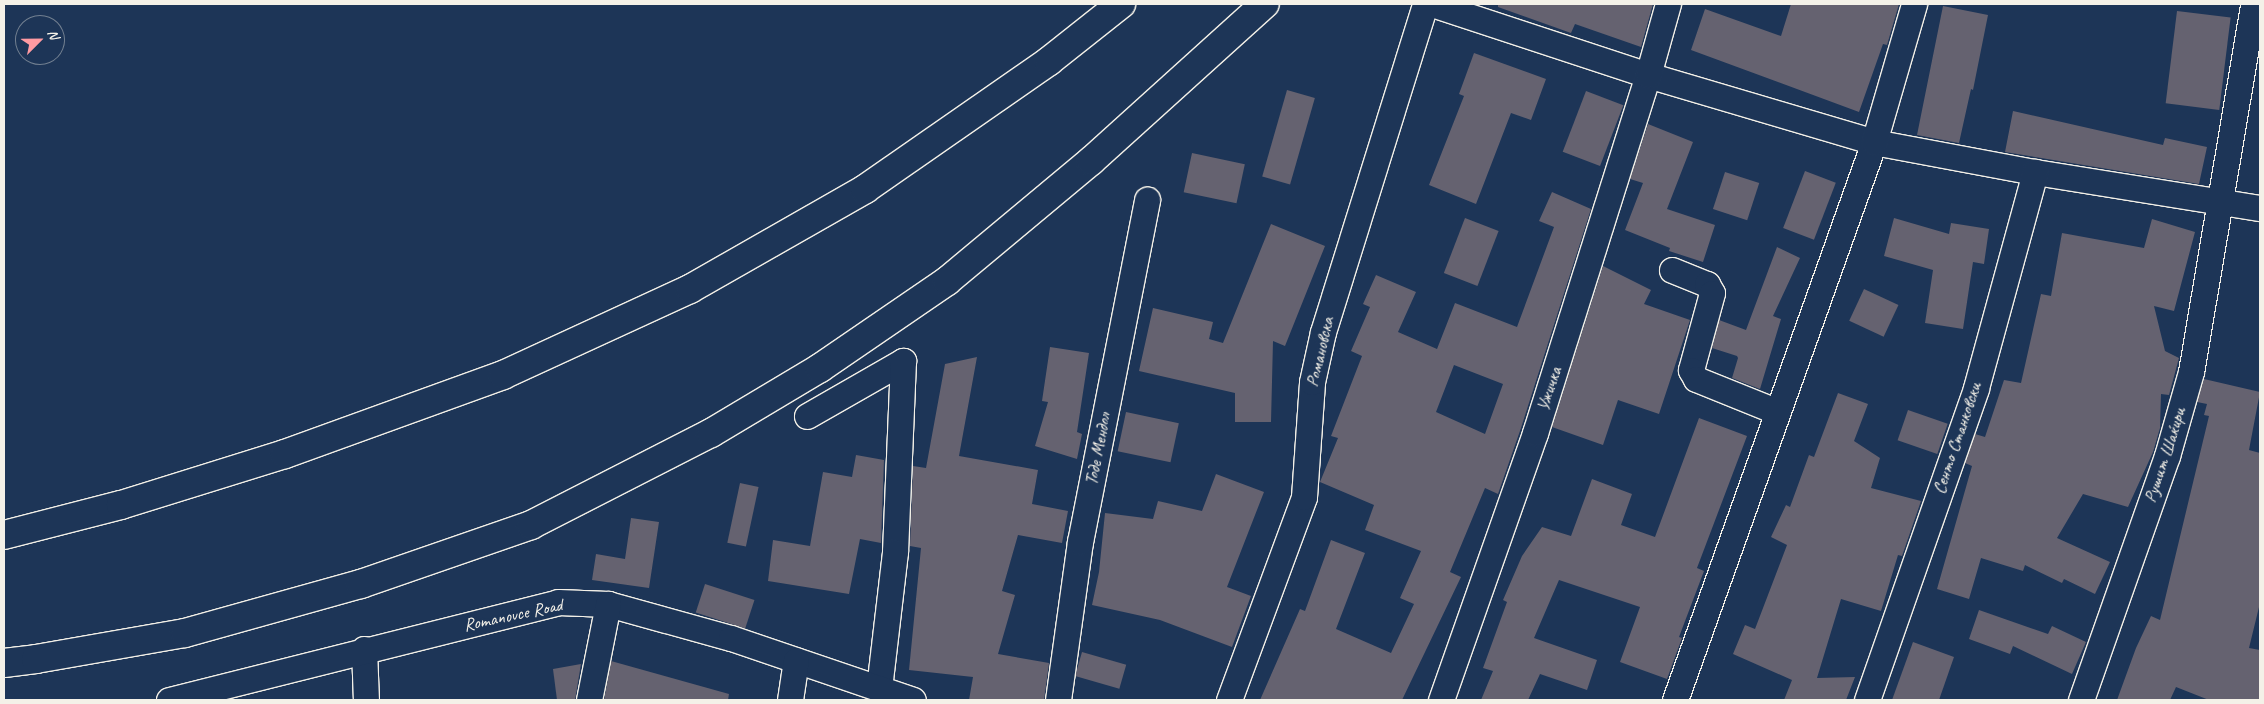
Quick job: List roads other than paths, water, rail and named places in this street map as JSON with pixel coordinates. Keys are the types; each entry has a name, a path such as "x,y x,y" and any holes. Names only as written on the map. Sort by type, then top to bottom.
{"highway":[{"path":"4,535 121,505 285,454 503,375 690,289 864,189 1049,61 1121,4"},
{"path":"4,663 185,633 360,584 531,525 711,433 820,368 947,281 1091,162 1265,4"}],"street":[{"name":"Романовска","path":"1229,700 1304,497 1312,382 1323,332 1425,4"},
{"path":"1432,4 1648,75 1874,142 2035,172 2260,208"},
{"name":"Ужичка","path":"1442,700 1535,433 1648,75 1668,4"},
{"path":"1675,700 1874,142 1914,4"},
{"name":"Рушит Шаќири","path":"2081,700 2170,447 2191,372 2253,4"},
{"name":"Сенто Станковски","path":"1867,700 1976,388 2035,172"},
{"name":"Тоде Мендол","path":"1058,700 1080,542 1147,199"},
{"path":"1672,270 1707,284 1712,293 1691,370 1696,379 1778,412"},
{"path":"807,416 903,361 895,552 878,688"},
{"name":"Romanovce Road","path":"176,699 364,649 558,602 608,604 731,638 912,700"},
{"path":"589,700 608,604"},
{"path":"364,649 366,700"},
{"path":"790,700 796,660"}]}
